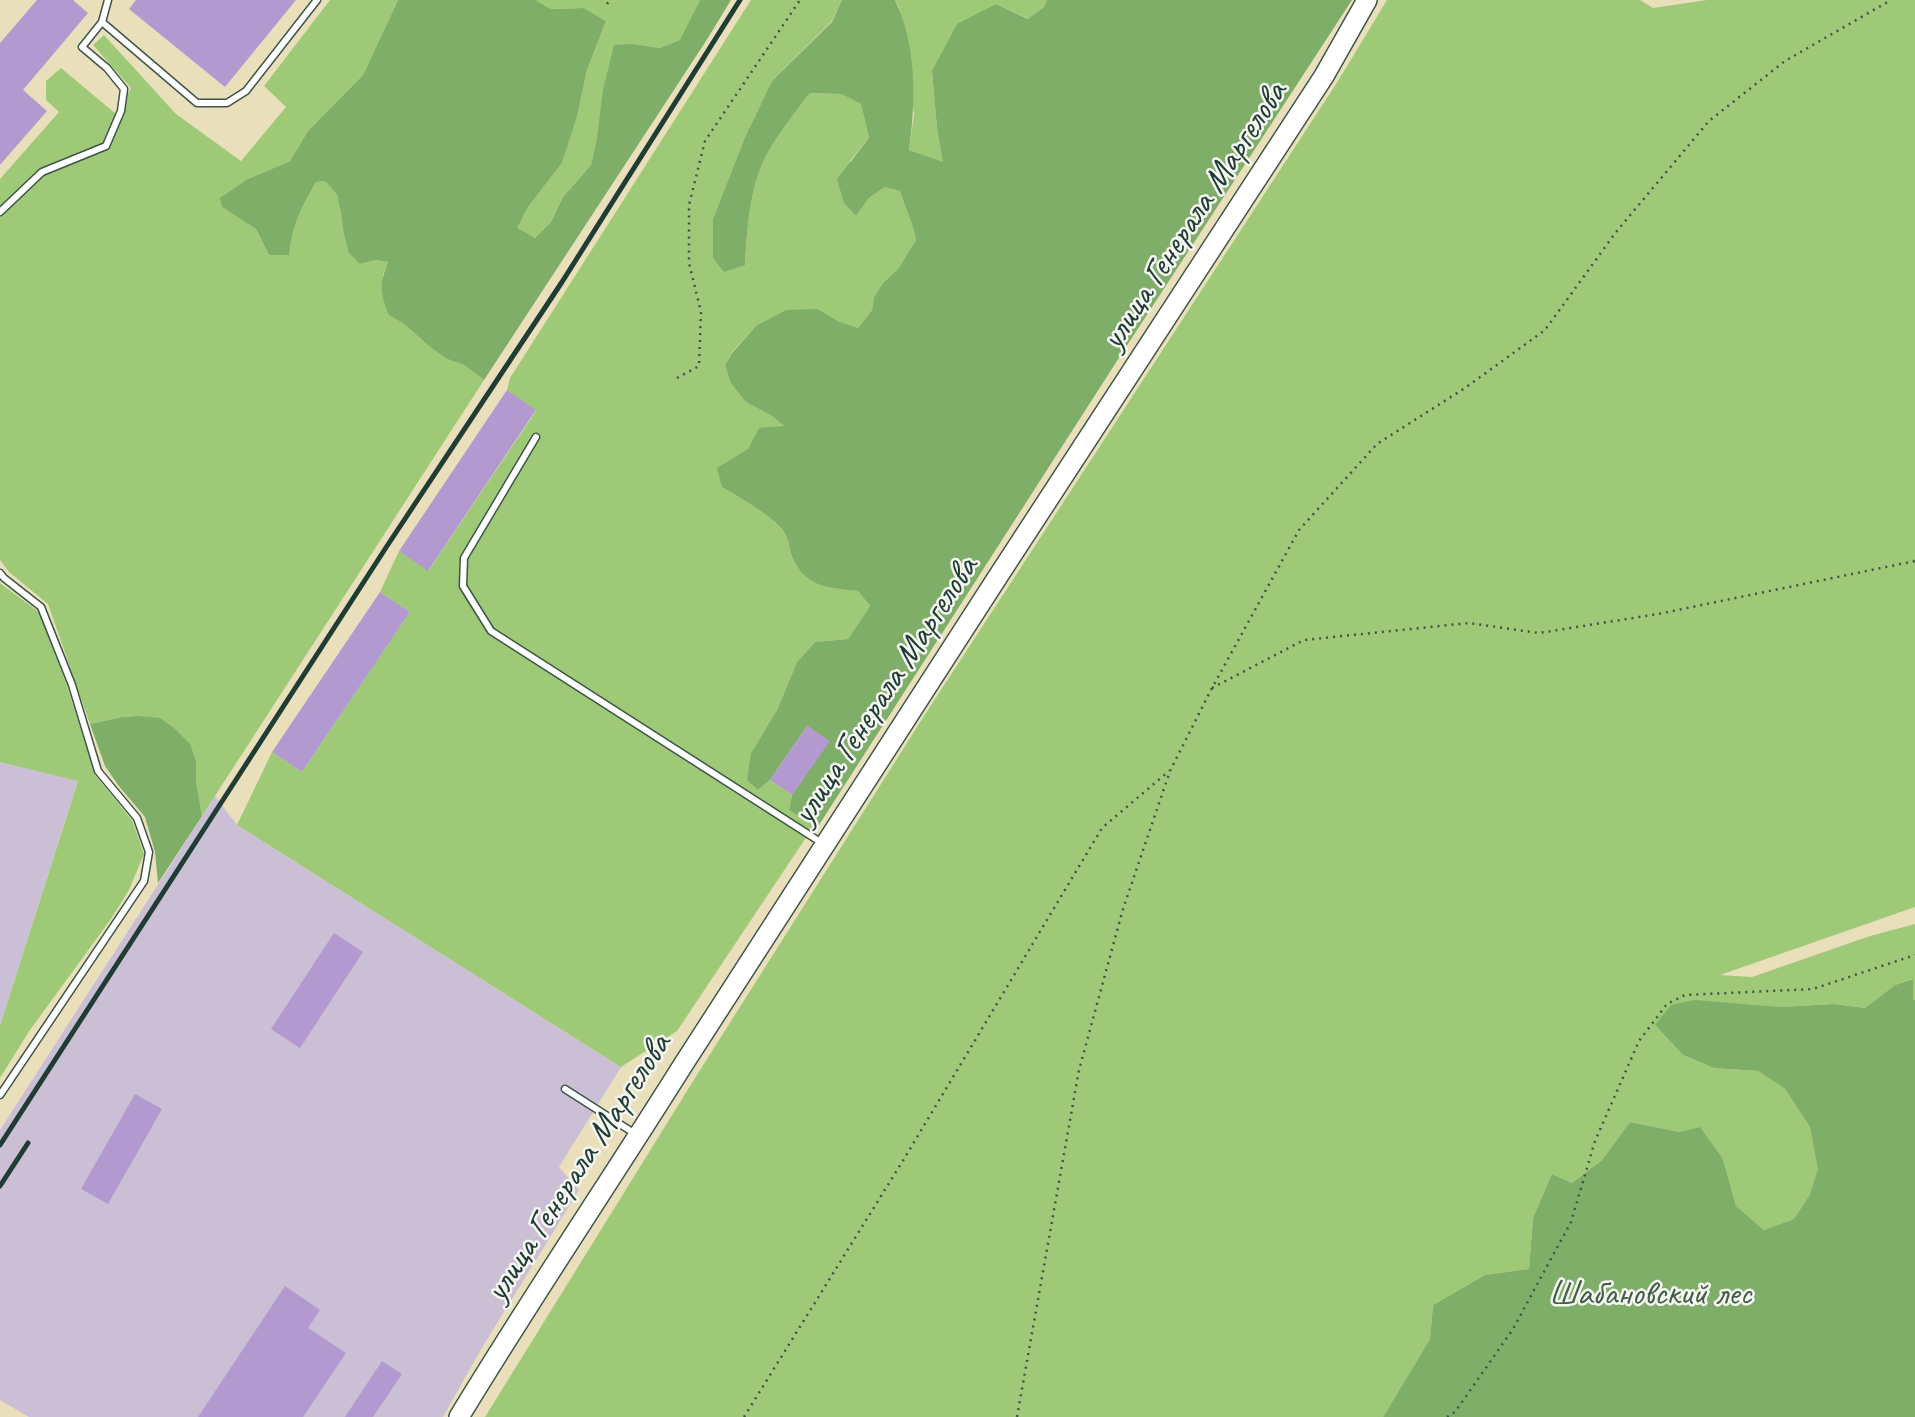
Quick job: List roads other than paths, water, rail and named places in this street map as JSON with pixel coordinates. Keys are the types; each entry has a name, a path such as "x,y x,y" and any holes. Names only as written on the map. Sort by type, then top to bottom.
{"main road":[{"name":"улица Генерала Маргелова","path":"459,1417 824,844 1324,76 1367,0"}],"lane":[{"path":"0,212 42,173 106,146 121,111 124,89 107,68 82,47 102,22 108,0"},
{"path":"102,22 197,103 227,103 246,91 317,0"},
{"path":"536,437 464,558 463,586 491,631 824,844"},
{"path":"0,573 41,607 72,685 98,771 137,818 149,852 144,881 0,1095"},
{"path":"565,1089 638,1136"}],"railway":[{"path":"0,1145 387,546 562,282 740,0"},
{"path":"0,1186 28,1143"}],"park label":[{"name":"Шабановский лес","path":"1650,1295"}]}
